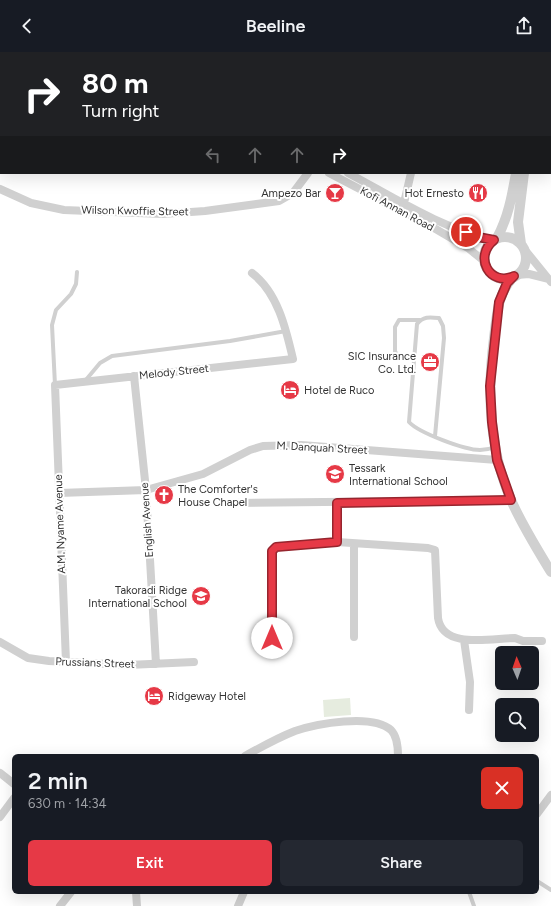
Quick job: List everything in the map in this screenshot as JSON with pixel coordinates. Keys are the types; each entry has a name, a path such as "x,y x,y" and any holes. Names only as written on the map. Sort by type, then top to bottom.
{"street":[{"name":"Wilson Kwoffie Street","path":"0,190 31,203 64,210 162,214 205,211 278,201 293,193 307,174"},
{"name":"Kofi Annan Road","path":"331,174 434,228 468,248 484,261"},
{"name":"Kofi Annan Road","path":"350,174 404,203 478,237 495,239"},
{"path":"404,203 411,174"},
{"path":"516,174 510,205 503,227 486,249 484,261 497,287 499,302 490,386 492,422 497,460 511,500 551,572"},
{"path":"499,302 507,283 516,276 525,264 518,222 524,174"},
{"path":"495,239 510,237 523,247 550,281"},
{"path":"490,272 500,278 529,274 540,275 550,281"},
{"path":"252,273 268,291 281,314 287,331"},
{"name":"Melody Street","path":"55,385 293,359 287,331"},
{"name":"English Avenue","path":"134,376 146,490 156,664"},
{"name":"A.M. Nyame Avenue","path":"55,385 66,662"},
{"name":"M. Danquah Street","path":"59,493 146,490 203,474 250,450 263,446 301,445 497,460"},
{"path":"233,503 511,500"},
{"path":"337,503 337,542"},
{"path":"272,638 273,549 276,547 337,542 428,548 435,550 439,624 447,634 464,640 516,638 542,641"},
{"path":"354,544 354,637"},
{"path":"464,640 470,682 469,710"},
{"name":"Prussians Street","path":"0,642 28,658 66,662 128,665 194,662"},
{"path":"249,754 268,743 294,732 316,726 360,721 379,723 391,730 397,739 398,754"},
{"path":"0,773 12,782"},
{"path":"539,811 551,795"},
{"path":"0,817 12,801"},
{"path":"60,906 69,894"},
{"path":"136,894 137,906"},
{"path":"238,906 243,894"}],"lane":[{"path":"55,385 52,326 56,310 71,294 76,284 77,272"},
{"path":"414,358 398,355 395,352 395,327 399,320 420,320 428,317 439,318 443,326 444,338 435,436"},
{"path":"420,320 416,324 409,422 412,425 435,436 460,446 479,450 495,446"},
{"path":"84,382 100,363 112,356 230,341 287,331"},
{"path":"539,882 551,890"},
{"path":"470,894 474,906"}],"shaded area":[{"path":"350,698 351,715 324,717 323,700"}],"place":[{"name":"Ampezo Bar","path":"335,193"},
{"name":"Hot Ernesto","path":"478,193"},
{"name":"SIC Insurance Co. Ltd.","path":"430,362"},
{"name":"Hotel de Ruco","path":"290,390"},
{"name":"Tessark International School","path":"335,474"},
{"name":"The Comforter's House Chapel","path":"164,495"},
{"name":"Takoradi Ridge International School","path":"201,596"},
{"name":"Ridgeway Hotel","path":"154,696"}],"route":[{"path":"272,638 272,551 276,547 337,542 337,503 511,500 497,460 492,422 490,386 492,352 499,302 507,283 514,276 506,279 494,276 486,267 484,261 486,249 494,240 478,237 466,232"}]}
